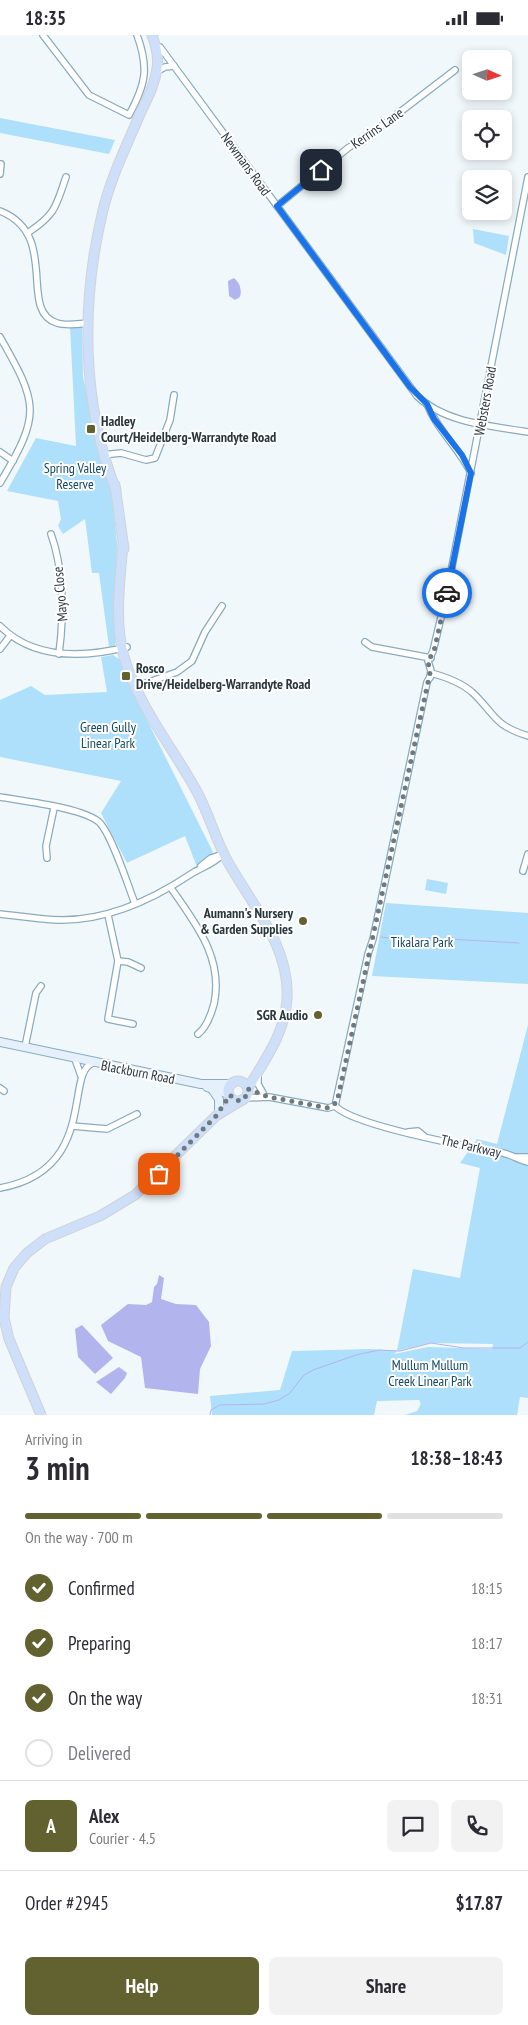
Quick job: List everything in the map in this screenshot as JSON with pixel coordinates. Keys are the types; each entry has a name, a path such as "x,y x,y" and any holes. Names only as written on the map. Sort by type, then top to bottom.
{"main road":[{"name":"Newmans Road","path":"147,35 153,41"},
{"path":"153,41 156,72 104,207 95,259 89,323 89,372 94,419 116,490 123,544 119,617 124,648 137,686 155,727 185,773 220,855 275,941 283,963 287,997 281,1029 271,1051 248,1088 244,1099 218,1113"},
{"path":"142,109 152,73 153,41"},
{"name":"Blackburn Road","path":"0,1042 93,1063 201,1084 229,1095"},
{"name":"Blackburn Road","path":"0,1048 75,1059"},
{"path":"41,1415 9,1339 3,1309 8,1279 18,1262 45,1239 100,1215 135,1195 218,1113 235,1082 260,1067"},
{"path":"235,1082 244,1083 248,1088"},
{"name":"Blackburn Road","path":"201,1084 235,1082"},
{"path":"212,1089 218,1099 218,1113"},
{"path":"229,1095 235,1100 244,1099"},
{"path":"22,1369 48,1415"},
{"path":"31,1415 35,1404"}],"street":[{"path":"44,35 89,95 129,115 146,70 145,58 137,35"},
{"name":"Newmans Road","path":"153,41 174,66 410,387 427,404 452,416 480,424 528,433"},
{"path":"156,72 165,67 174,66"},
{"name":"Kerrins Lane","path":"277,206 348,148 387,122 455,70"},
{"path":"0,174 1,164"},
{"path":"29,232 47,220 54,211 66,177"},
{"name":"Websters Road","path":"335,1105 431,675 431,656 471,473 528,177"},
{"path":"0,211 10,215 29,232 35,253 39,301 46,317 58,323 89,323"},
{"path":"0,337 27,387 31,404 30,420 24,441 0,483"},
{"path":"106,455 125,453 146,460 155,458 160,451 170,420 174,395"},
{"name":"Newmans Road","path":"427,404 434,419 465,460 471,473"},
{"path":"0,452 13,461"},
{"path":"465,460 474,456"},
{"name":"Mayo Close","path":"51,533 56,548 64,621 59,654"},
{"path":"137,686 177,672 192,661 205,632 222,606"},
{"path":"0,626 10,636 28,646 59,654 89,655 124,648"},
{"path":"0,649 10,636"},
{"path":"365,642 372,647 431,656"},
{"path":"431,675 462,685 473,693 502,725 528,736"},
{"path":"0,797 86,815 100,824 104,829 136,904"},
{"path":"47,857 46,846 54,808"},
{"path":"523,871 528,854"},
{"path":"0,914 62,920 108,915 171,888 220,855"},
{"path":"171,888 205,939 215,968 216,990 212,1009 205,1026 198,1034"},
{"path":"108,915 118,961 108,1019 133,1024"},
{"path":"118,961 128,962 141,968"},
{"path":"25,1047 36,993 41,986"},
{"path":"75,1059 82,1078"},
{"path":"0,1188 26,1182 46,1170 65,1146 72,1126 82,1078 87,1066 93,1063"},
{"path":"260,1067 257,1080 263,1093"},
{"path":"248,1088 269,1097"},
{"path":"244,1099 269,1097 328,1108 335,1105"},
{"name":"The Parkway","path":"335,1105 341,1112 353,1118 408,1132 418,1131 424,1135 517,1157 528,1162"},
{"path":"72,1126 107,1129 137,1114"},
{"name":"The Parkway","path":"517,1157 528,1157"}],"green space":[{"path":"0,118 115,140 109,154 0,133"},
{"path":"473,229 509,236 506,255 474,243"},
{"name":"Spring Valley Reserve","path":"70,326 82,326 83,376 95,439 112,495 117,543 115,645 109,647 99,573 92,573 85,519 63,534 58,526 61,519 58,501 7,491 36,438 76,446"},
{"name":"Green Gully Linear Park","path":"113,655 120,660 130,686 213,852 197,867 185,836 127,863 101,813 121,781 0,757 0,700 31,686 45,695 107,692 101,657"},
{"path":"427,879 448,883 446,894 425,890"},
{"name":"Tikalara Park","path":"386,903 528,913 528,984 372,976"},
{"name":"Mullum Mullum Creek Linear Park","path":"528,1025 528,1398 520,1397 517,1415 405,1415 417,1411 421,1404 419,1400 377,1401 374,1415 212,1415 210,1396 280,1390 292,1351 371,1349 397,1351 413,1269 460,1278 480,1168 460,1163 477,1139 497,1144","holes":["431,1343 493,1344 493,1345 492,1349 428,1347 394,1354 397,1351"]}],"shaded area":[{"path":"234,278 239,284 241,292 240,297 235,300 229,296 228,281"},
{"path":"159,1275 164,1278 161,1299 176,1304 196,1305 209,1322 211,1346 200,1369 198,1394 145,1388 141,1357 108,1341 101,1325 128,1304 146,1305 152,1302 154,1287 157,1284"},
{"path":"82,1325 113,1358 95,1374 78,1357 75,1329"},
{"path":"119,1367 127,1373 111,1394 96,1382"}],"waterway":[{"path":"381,937 418,942 429,938 519,943"},
{"path":"210,1415 211,1410 220,1405 264,1404 279,1400 290,1393 303,1376 313,1370 356,1355 379,1350 400,1351 431,1343 464,1348 520,1348 528,1342"}],"way so far":[{"path":"159,1174 216,1116 230,1095 232,1099 241,1101 247,1095 248,1089 263,1093 269,1097 328,1108 332,1108 337,1102 365,965 373,939 431,671 428,661 434,651 447,593"}],"place":[{"name":"Hadley Court/Heidelberg-Warrandyte Road","path":"91,429"},
{"name":"Rosco Drive/Heidelberg-Warrandyte Road","path":"126,676"},
{"name":"Aumann's Nursery & Garden Supplies","path":"303,921"},
{"name":"SGR Audio","path":"318,1015"}],"route":[{"path":"321,170 277,206 388,358 417,396 427,404 434,419 462,455 471,473 447,593"}]}
